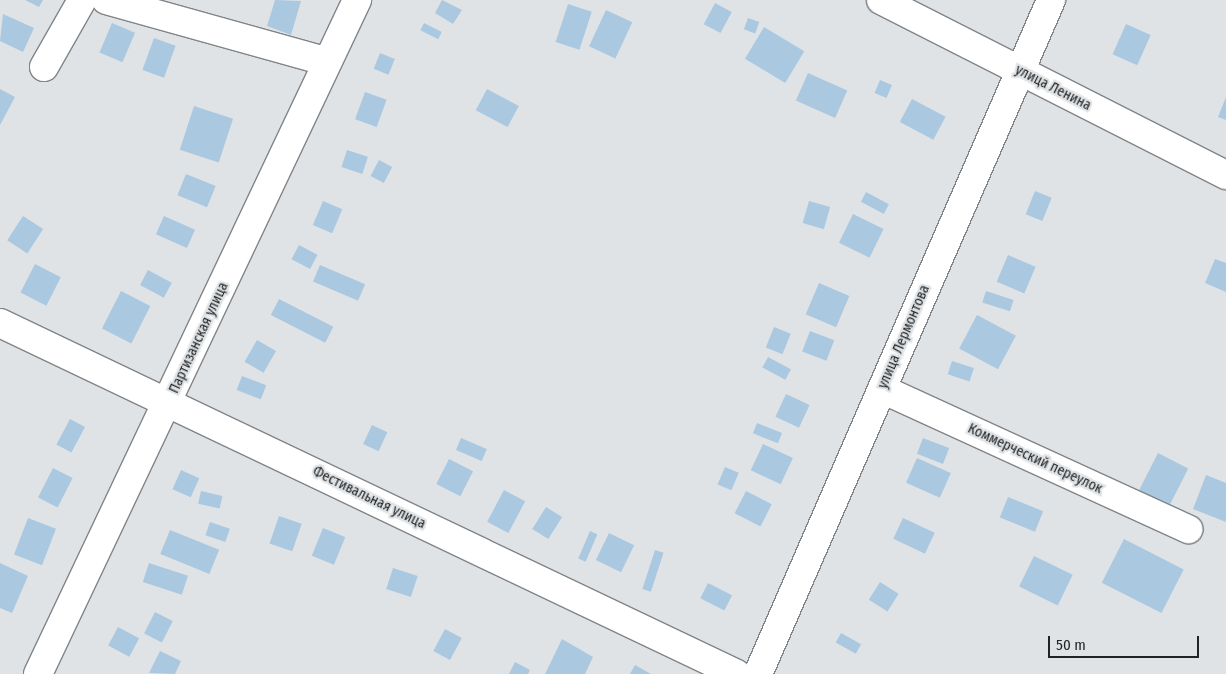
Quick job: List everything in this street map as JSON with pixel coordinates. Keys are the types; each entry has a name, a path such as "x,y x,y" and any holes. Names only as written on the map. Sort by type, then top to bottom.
{"street":[{"path":"44,67 82,0"},
{"path":"106,0 328,62"},
{"name":"Партизанская улица","path":"38,674 169,402 357,0"},
{"name":"улица Ленина","path":"881,0 1226,175"},
{"name":"улица Лермонтова","path":"758,674 1051,0"},
{"name":"Фестивальная улица","path":"0,323 737,674"},
{"name":"Коммерческий переулок","path":"882,389 1188,529"}],"building":[{"path":"25,0 43,0 39,7"},
{"path":"275,0 301,1 291,35 267,26"},
{"path":"442,0 462,10 453,24 435,13"},
{"path":"715,3 732,12 721,33 704,24"},
{"path":"568,4 592,12 579,50 556,42"},
{"path":"606,10 632,22 615,59 589,46"},
{"path":"3,14 34,28 23,52 0,41"},
{"path":"748,18 759,22 755,33 744,29"},
{"path":"112,23 135,33 123,62 99,52"},
{"path":"424,23 442,32 438,39 420,30"},
{"path":"1126,24 1151,35 1137,65 1113,54"},
{"path":"764,27 804,51 785,83 745,59"},
{"path":"154,38 176,46 164,78 142,70"},
{"path":"380,53 395,59 388,75 374,69"},
{"path":"808,73 847,90 835,118 796,100"},
{"path":"880,80 892,85 886,98 875,93"},
{"path":"0,89 15,97 0,125"},
{"path":"487,89 519,106 508,127 476,110"},
{"path":"365,92 387,100 377,127 355,119"},
{"path":"1226,97 1226,120 1218,117"},
{"path":"912,99 946,117 933,140 900,122"},
{"path":"194,106 233,119 219,162 180,150"},
{"path":"347,150 368,157 362,174 341,167"},
{"path":"379,160 392,167 384,183 371,176"},
{"path":"186,174 216,186 207,207 177,195"},
{"path":"1035,191 1052,198 1042,221 1026,214"},
{"path":"866,192 889,204 884,214 861,202"},
{"path":"323,201 342,209 332,233 313,225"},
{"path":"809,201 830,207 824,229 803,223"},
{"path":"853,214 884,229 870,258 839,243"},
{"path":"23,216 43,229 27,253 7,240"},
{"path":"164,216 195,230 187,248 156,234"},
{"path":"299,245 318,255 310,269 291,259"},
{"path":"1008,255 1036,267 1024,293 997,282"},
{"path":"1215,259 1226,263 1226,292 1205,283"},
{"path":"35,264 61,277 46,306 20,293"},
{"path":"320,265 365,284 358,301 313,282"},
{"path":"148,270 172,283 164,298 140,285"},
{"path":"819,283 849,296 836,327 806,314"},
{"path":"121,291 150,306 131,343 102,328"},
{"path":"986,291 1014,300 1010,311 982,302"},
{"path":"279,299 333,327 325,343 271,315"},
{"path":"977,315 1016,336 998,369 959,349"},
{"path":"774,327 791,334 782,354 766,347"},
{"path":"810,331 834,340 826,361 802,352"},
{"path":"257,340 276,351 264,373 244,362"},
{"path":"768,357 791,369 785,380 762,368"},
{"path":"952,361 974,368 970,381 948,374"},
{"path":"242,376 266,385 261,399 237,390"},
{"path":"786,394 810,405 799,428 775,417"},
{"path":"70,419 85,427 71,453 56,445"},
{"path":"757,423 782,433 778,443 753,433"},
{"path":"372,425 387,432 379,451 363,444"},
{"path":"461,438 487,449 482,461 456,450"},
{"path":"923,438 949,448 943,464 917,454"},
{"path":"763,444 793,458 781,484 751,470"},
{"path":"1158,453 1188,468 1168,508 1138,492"},
{"path":"917,458 951,473 940,498 906,483"},
{"path":"449,459 473,471 460,496 436,484"},
{"path":"725,467 739,473 731,490 718,484"},
{"path":"53,468 73,478 58,507 38,497"},
{"path":"181,470 199,478 191,497 172,489"},
{"path":"1206,475 1226,483 1226,522 1193,509"},
{"path":"504,490 525,501 508,533 487,522"},
{"path":"201,491 222,496 220,509 198,504"},
{"path":"746,491 772,504 760,526 735,513"},
{"path":"1008,497 1043,511 1035,532 1000,517"},
{"path":"546,507 562,517 548,539 532,529"},
{"path":"279,516 302,524 292,551 270,543"},
{"path":"28,518 56,529 42,565 14,554"},
{"path":"903,518 935,533 925,554 893,539"},
{"path":"210,522 230,529 225,542 205,535"},
{"path":"323,528 345,537 334,565 312,556"},
{"path":"170,530 219,550 209,574 160,554"},
{"path":"590,531 597,534 586,562 578,559"},
{"path":"609,533 634,545 621,572 596,560"},
{"path":"1124,539 1184,569 1161,613 1102,583"},
{"path":"655,550 664,553 651,592 642,589"},
{"path":"1034,556 1073,575 1058,605 1019,587"},
{"path":"0,563 28,576 12,613 0,608"},
{"path":"149,563 188,576 182,595 143,582"},
{"path":"393,568 418,576 411,597 386,589"},
{"path":"880,582 899,594 888,611 869,600"},
{"path":"708,583 732,595 724,610 700,598"},
{"path":"155,612 173,621 162,642 144,633"},
{"path":"118,627 139,638 129,657 108,646"},
{"path":"445,629 462,638 450,660 433,651"},
{"path":"841,633 861,644 856,654 836,643"},
{"path":"562,639 593,657 585,674 545,674"},
{"path":"160,651 181,661 175,674 149,673"},
{"path":"515,662 530,670 528,674 509,674"},
{"path":"635,665 651,674 630,674"}]}
